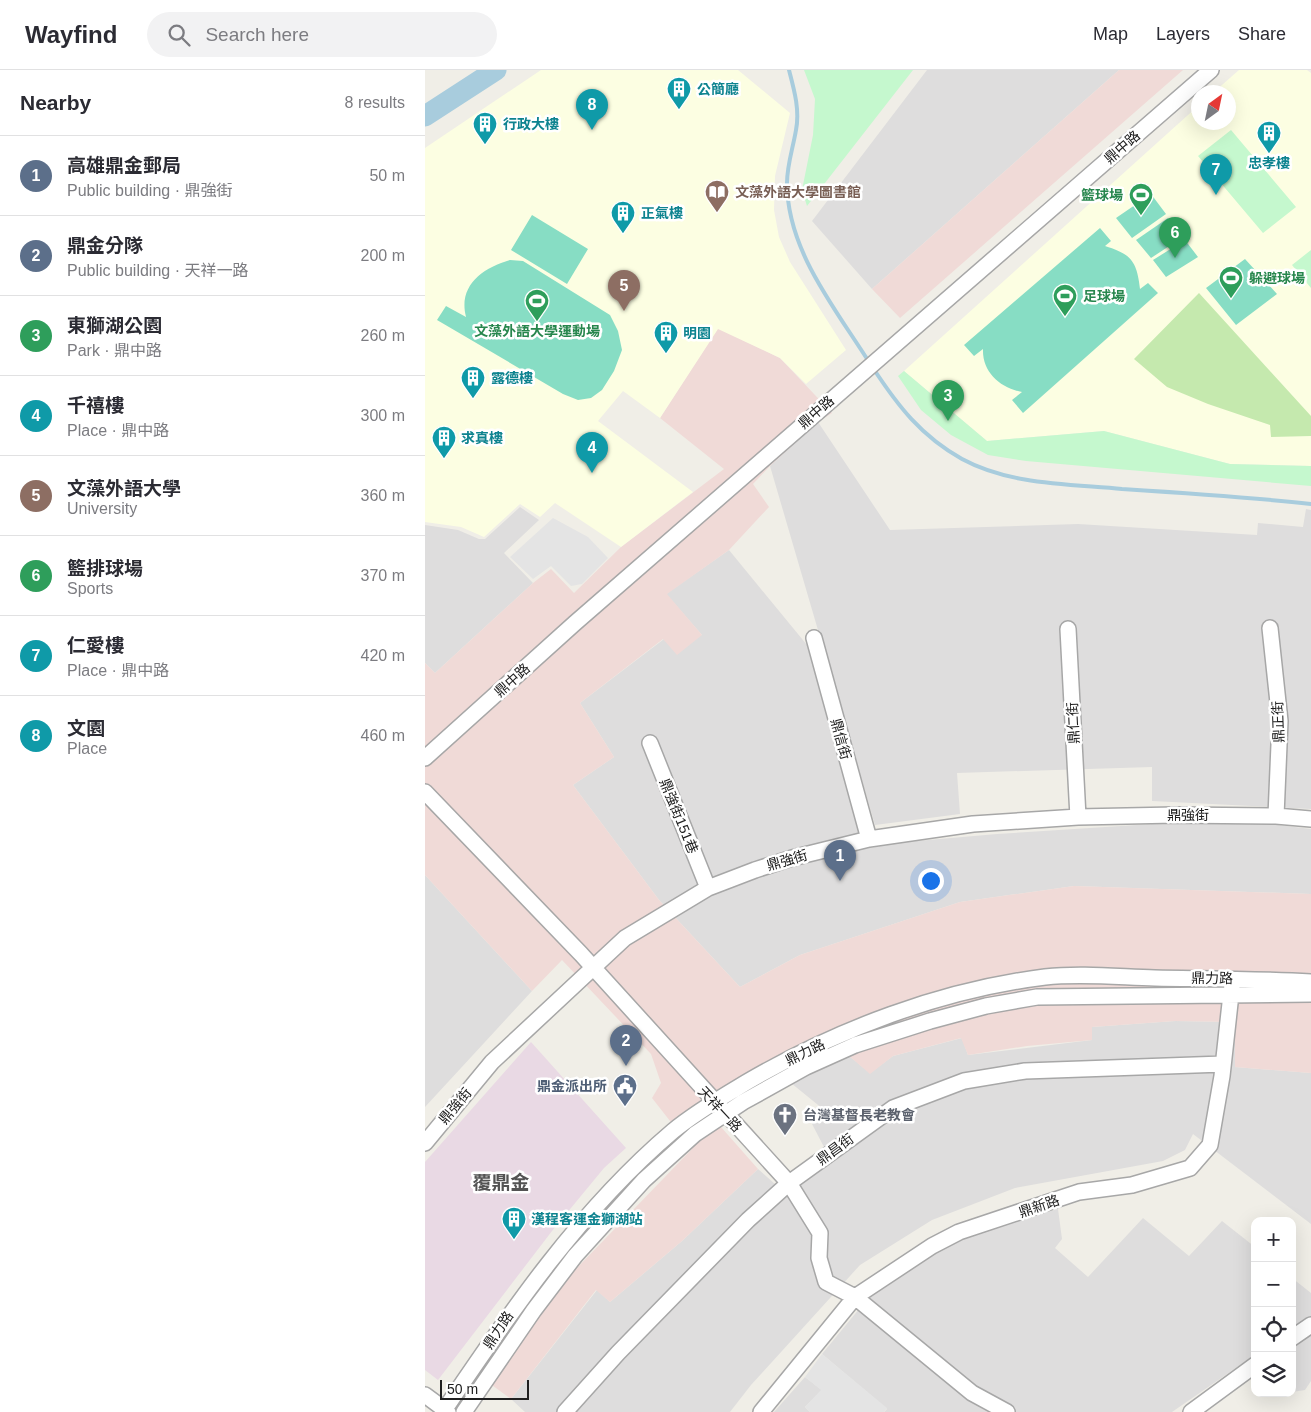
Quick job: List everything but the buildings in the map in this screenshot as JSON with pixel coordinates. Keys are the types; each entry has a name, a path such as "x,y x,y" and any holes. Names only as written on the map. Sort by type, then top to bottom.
{"street":[{"name":"鼎中路","path":"425,758 575,623 879,356 1211,70"},
{"name":"鼎正街","path":"1270,628 1280,721 1276,816"},
{"name":"鼎仁街","path":"1068,629 1078,817"},
{"name":"鼎信街","path":"814,638 869,839"},
{"name":"鼎強街151巷","path":"650,744 708,888"},
{"name":"天祥一路","path":"425,792 593,968 713,1102 789,1183 820,1233 819,1258 824,1279 829,1284 855,1297 972,1393 1007,1412"},
{"name":"鼎強街","path":"428,1133 492,1062 625,938 708,888 792,858 869,839 973,824 1078,817 1175,815 1276,816 1311,819"},
{"name":"鼎力路","path":"445,1411 519,1300 567,1240 640,1162 674,1130 713,1102 807,1049 859,1026 990,986 1047,977 1070,976 1231,986 1311,994"},
{"name":"鼎力路","path":"464,1412 534,1310 575,1256 644,1180 695,1134 724,1114 794,1074 855,1045 986,1006 1037,997 1311,982"},
{"name":"鼎新路","path":"761,1412 855,1297 932,1246 959,1232 1079,1192 1132,1185 1190,1168 1210,1145 1223,1064 1231,986"},
{"name":"鼎昌街","path":"565,1412 646,1324 748,1220 789,1183 893,1108 964,1081 1025,1071 1223,1064"},
{"path":"1296,1335 1311,1325"},
{"path":"1191,1412 1251,1368"},
{"path":"425,1395 445,1411"}],"shaded area":[{"path":"541,70 738,70 790,113 775,176 774,210 779,237 790,262 846,350 806,384 780,358 718,329 660,418 623,391 598,421 693,492 621,547 555,503 540,517 520,504 484,537 461,527 425,522 425,148"},
{"path":"927,70 1119,70 872,289 812,221"},
{"path":"1119,70 1183,70 900,318 872,289"},
{"path":"1239,70 1307,70 1311,73 1311,466 1230,464 1104,431 987,441 904,371 1191,112 1191,130 1236,130 1236,85 1222,85"},
{"path":"718,328 780,358 832,413 818,422 753,484 769,507 729,550 667,594 702,635 677,655 663,639 580,703 614,757 573,785 659,900 740,987 800,955 960,902 1074,886 1311,894 1311,1073 1235,1067 1235,1022 1175,1021 1092,1027 1092,1040 1027,1046 968,1055 961,1038 893,1056 870,1074 848,1055 791,1083 748,1108 721,1127 758,1169 682,1241 610,1302 596,1290 511,1399 489,1383 573,1272 692,1149 652,1098 661,1083 651,1054 562,960 532,991 425,875 425,663 435,673 533,583 551,569 574,593 621,547 724,469 660,418"},
{"path":"818,422 890,530 1078,524 1257,535 1258,523 1303,527 1306,509 1311,510 1311,809 1152,801 1152,767 957,773 960,814 875,825 770,466"},
{"path":"520,507 539,520 504,553 533,583 435,673 425,663 425,525 458,530 479,539 485,539"},
{"path":"553,518 588,537 608,558 582,584 571,586 551,566 533,579 510,557"},
{"path":"729,550 807,645 864,849 905,842 997,834 1152,824 1270,824 1311,829 1311,894 1074,886 960,902 800,955 740,987 659,900 573,785 614,757 580,703 664,639 702,635 666,594"},
{"path":"425,875 532,991 425,1107"},
{"path":"1175,1021 1235,1022 1235,1067 1311,1073 1311,1224 1193,1134 1185,1150 1163,1161 1015,1188 932,1220 860,1265 751,1385 730,1412 525,1412 511,1399 597,1290 610,1302 682,1241 758,1169 776,1185 824,1147 812,1124 823,1109 791,1083 848,1055 870,1073 893,1056 962,1038 968,1055 1092,1040 1092,1027"},
{"name":"漢程客運金獅湖站","path":"531,1042 626,1148 604,1168 552,1231 438,1380 425,1370 425,1162"},
{"path":"1058,1209 1062,1239 1055,1248 1088,1277 1143,1218 1189,1256 1222,1221 1251,1244 1251,1373 1243,1363 1172,1412 884,1412 887,1409 822,1354 869,1297 950,1244 1000,1225"},
{"path":"1296,1281 1311,1293 1311,1381 1305,1390 1296,1391"},
{"path":"822,1354 887,1408 884,1412 810,1412 805,1407 821,1390 805,1377"},
{"path":"805,1377 822,1390 805,1407 810,1412 774,1412"}],"green space":[{"path":"804,70 913,70 807,206 802,190 813,135 815,99"},
{"path":"1231,130 1296,207 1263,233 1198,156"},
{"name":"籃球場","path":"1151,194 1166,214 1132,238 1116,218"},
{"path":"532,215 588,249 567,284 511,250"},
{"name":"籃球場","path":"1168,218 1183,237 1151,258 1136,240"},
{"path":"1100,228 1111,241 1105,246 1121,252 1131,260 1137,272 1140,289 1148,283 1158,293 1023,413 1012,400 1022,392 1006,387 994,378 986,365 983,349 974,356 964,345"},
{"path":"1185,240 1198,257 1166,277 1153,260"},
{"path":"1311,250 1311,288 1292,265"},
{"path":"1245,259 1277,294 1236,325 1206,288"},
{"path":"510,260 523,261 610,315 618,331 622,350 614,371 602,390 591,398 578,400 563,394 437,320 446,306 466,317 464,306 469,287 482,273"},
{"path":"1199,293 1311,416 1311,436 1271,437 1270,425 1208,404 1167,387 1134,359"},
{"path":"904,371 987,441 1104,431 1230,464 1311,466 1311,486 1026,461 988,455 951,435 921,410 898,376"}],"waterway":[{"path":"425,116 496,70"},
{"path":"789,70 796,100 797,115 787,183 789,208 795,232 815,277 869,362"},
{"path":"873,368 901,407 922,430 947,450 980,468 1020,479 1040,482 1311,504"}],"place":[{"name":"公簡廳","path":"679,110"},
{"name":"文園","path":"592,130"},
{"name":"行政大樓","path":"485,145"},
{"name":"忠孝樓","path":"1269,154"},
{"name":"仁愛樓","path":"1216,195"},
{"name":"文藻外語大學圖書館","path":"717,213"},
{"name":"籃球場","path":"1141,216"},
{"name":"正氣樓","path":"623,234"},
{"name":"籃排球場","path":"1175,258"},
{"name":"躲避球場","path":"1231,299"},
{"name":"文藻外語大學","path":"624,311"},
{"name":"足球場","path":"1065,317"},
{"name":"文藻外語大學運動場","path":"537,322"},
{"name":"明園","path":"666,354"},
{"name":"露德樓","path":"473,399"},
{"name":"東獅湖公園","path":"948,421"},
{"name":"求真樓","path":"444,459"},
{"name":"千禧樓","path":"592,473"},
{"name":"高雄鼎金郵局","path":"840,881"},
{"name":"鼎金分隊","path":"626,1066"},
{"name":"鼎金派出所","path":"625,1107"},
{"name":"台灣基督長老教會","path":"785,1136"},
{"name":"漢程客運金獅湖站","path":"514,1240"}],"district":[{"name":"覆鼎金","path":"501,1182"}]}
